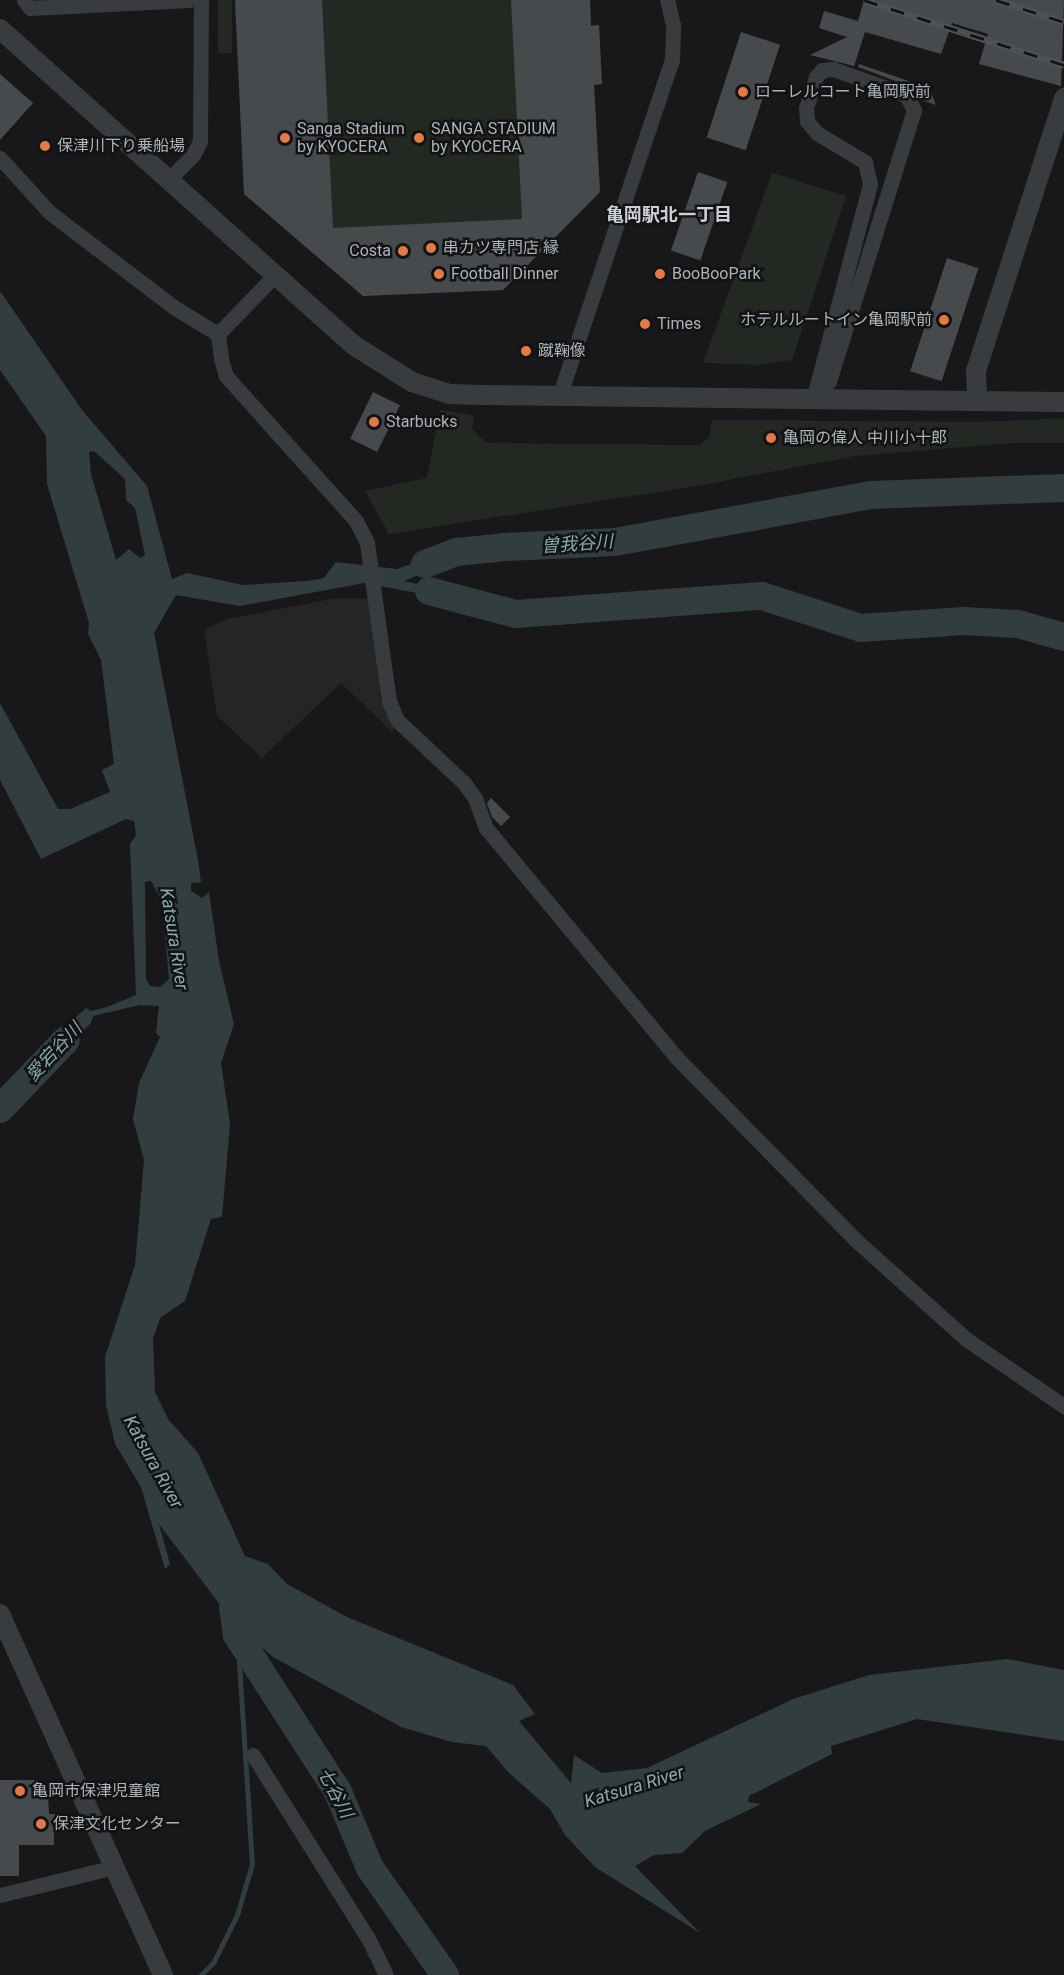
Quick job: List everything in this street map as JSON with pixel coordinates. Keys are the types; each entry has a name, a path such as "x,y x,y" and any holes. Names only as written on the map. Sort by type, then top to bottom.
{"street":[{"path":"24,0 30,8 190,0"},
{"path":"170,178 193,155 200,141 201,0"},
{"path":"559,397 672,60 674,25 667,0"},
{"path":"0,29 170,178 274,276 355,346 412,382 450,394 813,400 856,397 1064,402"},
{"path":"833,69 906,95 914,110 829,381 813,400 870,184 865,162 817,133 807,121 806,108 816,77 822,70 833,69"},
{"path":"976,399 976,371 1064,98"},
{"path":"0,158 49,212 175,308 219,334 226,376 356,520 369,554 388,701 397,720 464,783 475,798 486,828 676,1057 875,1258 966,1339 1064,1406"},
{"path":"219,334 274,276"},
{"path":"0,1614 163,1975"},
{"path":"252,1755 368,1938 386,1975"},
{"path":"0,1895 115,1867"}],"shaded area":[{"path":"218,0 232,0 232,53 218,53"},
{"name":"SANGA STADIUM by KYOCERA","path":"235,0 590,0 591,25 599,25 602,84 594,85 600,192 503,290 363,296 244,194"},
{"path":"772,173 846,196 792,360 760,365 703,363"},
{"path":"440,410 474,415 472,429 486,443 699,445 709,438 712,420 984,422 1064,418 1064,443 1012,443 855,456 696,486 389,534 365,491 427,478"},
{"path":"336,598 371,599 381,701 395,726 392,732 341,683 262,758 217,716 204,630 227,619"}],"water":[{"name":"Katsura River","path":"0,291 82,410 147,486 172,579 187,573 243,585 307,581 324,578 336,562 397,569 463,545 462,556 404,581 466,596 465,602 364,583 240,606 176,595 154,633 198,860 201,882 191,883 191,891 202,898 209,892 219,961 234,1024 221,1063 230,1124 222,1217 211,1219 185,1301 160,1318 153,1339 155,1392 168,1419 198,1453 245,1556 268,1564 287,1584 347,1617 513,1685 535,1714 519,1721 571,1783 574,1755 602,1773 647,1768 793,1699 869,1675 1007,1659 1064,1670 1064,1741 917,1719 831,1746 832,1754 749,1796 748,1802 761,1804 705,1831 682,1853 654,1855 635,1866 700,1933 595,1867 565,1835 550,1809 509,1773 486,1746 452,1742 401,1727 273,1657 255,1641 296,1709 294,1719 258,1672 224,1610 159,1524 170,1564 165,1569 141,1487 115,1444 106,1405 105,1357 135,1265 144,1160 133,1119 139,1083 160,1037 156,1033 159,1006 140,1005 93,1016 91,1023 43,1068 36,1067 46,1052 58,1044 66,1026 86,1008 91,1011 107,1007 136,995 130,844 136,835 134,821 126,819 41,859 0,780 0,703 58,809 70,809 110,792 102,770 114,764 101,660 88,634 89,623 47,484 46,436 0,370","holes":["94,451 125,479 126,500 135,508 145,555 140,558 129,549 116,560 91,474 89,452","151,881 162,901 169,979 160,987 150,986 146,979 145,882"]}],"building":[{"name":"Sanga Stadium by KYOCERA","path":"235,0 322,0 333,228 522,219 511,0 590,0 591,26 599,25 602,84 594,85 600,192 503,290 363,296 244,194"},
{"path":"864,0 1064,0 1061,86 979,64 988,34 952,23 941,54 865,32 854,66 810,55 847,37 819,28 824,11 858,21"},
{"name":"ローレルコート亀岡駅前","path":"741,32 780,45 746,150 707,138"},
{"path":"859,64 929,88 936,105 919,99 909,86 858,67"},
{"path":"0,74 33,103 0,140"},
{"path":"698,172 727,182 700,261 671,250"},
{"name":"ホテルルートイン亀岡駅前","path":"947,258 978,268 942,381 910,371"},
{"name":"Starbucks","path":"373,392 400,405 377,452 350,439"},
{"path":"491,798 510,817 501,826 492,817 487,803"},
{"path":"0,1780 36,1780 36,1794 48,1794 49,1814 66,1814 66,1827 54,1828 54,1845 19,1845 19,1876 0,1876"}],"waterway":[{"name":"曽我谷川","path":"425,564 457,552 505,547 615,542 871,495 1064,488"},
{"path":"429,591 516,614 762,596 861,628 964,621 1018,624 1064,637"},
{"name":"愛宕谷川","path":"0,1109 66,1040"},
{"name":"七谷川","path":"233,1607 237,1635 338,1792 370,1868 445,1975"},
{"path":"201,1975 213,1963 237,1915 252,1864 237,1635"}],"railway":[{"path":"864,0 1064,65"},
{"path":"996,0 1064,22"}],"place":[{"name":"ローレルコート亀岡駅前","path":"743,92"},
{"name":"Sanga Stadium by KYOCERA","path":"285,138"},
{"name":"SANGA STADIUM by KYOCERA","path":"419,138"},
{"name":"保津川下り乗船場","path":"45,146"},
{"name":"串カツ専門店 縁","path":"431,248"},
{"name":"Costa","path":"403,251"},
{"name":"Football Dinner","path":"439,274"},
{"name":"BooBooPark","path":"660,274"},
{"name":"ホテルルートイン亀岡駅前","path":"944,320"},
{"name":"Times","path":"645,324"},
{"name":"蹴鞠像","path":"526,351"},
{"name":"Starbucks","path":"374,422"},
{"name":"亀岡の偉人 中川小十郎","path":"771,438"},
{"name":"亀岡市保津児童館","path":"20,1791"},
{"name":"保津文化センター","path":"41,1824"}],"district":[{"name":"亀岡駅北一丁目","path":"669,215"}]}
